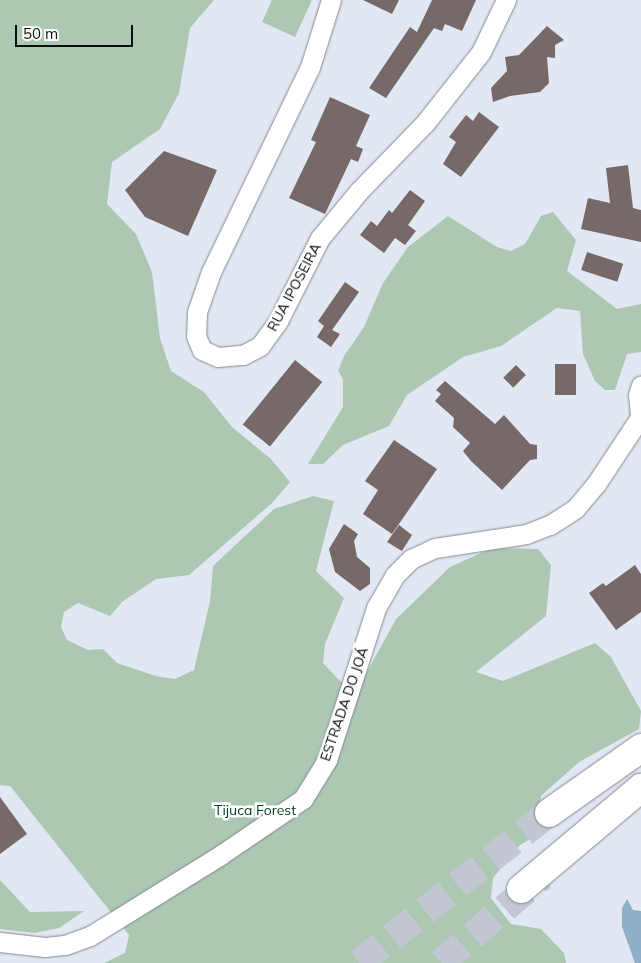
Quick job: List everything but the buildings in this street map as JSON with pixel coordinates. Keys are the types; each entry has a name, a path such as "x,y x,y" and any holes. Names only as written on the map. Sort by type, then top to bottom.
{"highway":[{"path":"549,813 641,748"},
{"path":"521,889 641,788"}],"street":[{"name":"RUA IPOSEIRA","path":"331,0 310,68 234,223 197,312 196,336 202,350 218,357 243,355 260,346 278,321 320,238 359,191 425,123 481,52 506,0"},
{"path":"641,385 638,395 641,416"},
{"name":"ESTRADA DO JOÁ","path":"0,942 44,947 65,945 90,936 222,854 303,798 327,760 376,608 395,575 412,559 435,548 526,534 558,520 574,509 596,484 641,416"}],"green space":[{"name":"Tijuca Forest","path":"0,0 214,0 190,28 179,93 160,129 112,162 107,204 136,234 152,272 160,338 171,371 204,392 232,427 271,459 290,482 272,503 189,575 156,579 122,602 110,616 78,603 64,612 61,627 67,640 88,650 103,649 117,663 156,676 175,679 194,670 210,601 213,566 274,509 313,496 334,501 316,571 344,598 325,644 323,663 341,682 362,681 396,619 450,567 492,548 538,549 551,565 546,616 476,672 503,681 595,643 611,657 641,711 639,729 579,762 541,796 536,835 519,846 493,878 491,898 511,924 541,929 564,953 566,963 104,963 125,953 129,935 10,786 0,785"},
{"path":"272,0 312,0 295,37 262,22"},
{"path":"553,212 576,240 567,271 617,309 641,304 641,352 627,354 615,390 605,390 595,381 583,354 580,311 557,308 501,346 463,357 407,395 389,426 343,445 323,464 308,464 343,407 343,379 338,371 344,356 364,327 383,283 408,247 448,216 497,247 511,251 525,244 541,216"},
{"path":"0,880 30,912 84,911 59,928 35,933 0,929"}],"water":[{"path":"627,899 633,910 641,911 641,963 635,963 622,927 622,908"}],"tunnel":[{"path":"359,963 549,813"},
{"path":"441,963 542,876"}]}
